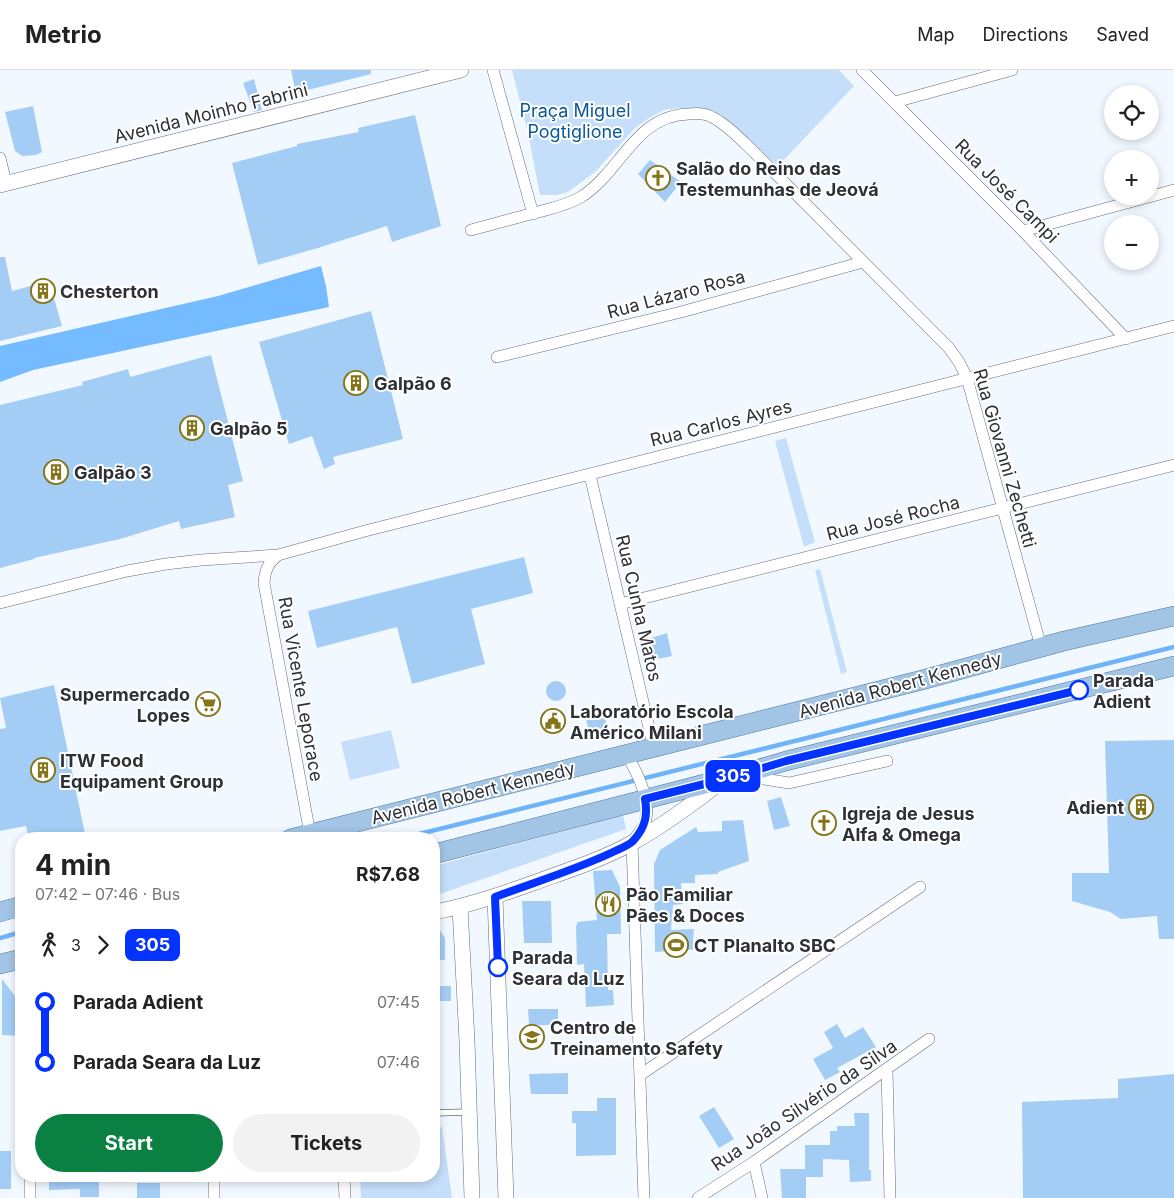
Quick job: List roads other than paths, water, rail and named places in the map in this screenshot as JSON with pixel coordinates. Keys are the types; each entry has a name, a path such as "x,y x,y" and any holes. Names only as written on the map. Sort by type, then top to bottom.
{"main road":[{"name":"Avenida Robert Kennedy","path":"318,832 628,759 654,749 1041,648 1174,616"},
{"path":"440,852 644,794 732,777 786,761 1174,666"},
{"path":"0,912 15,908"},
{"path":"0,964 15,960"}],"street":[{"name":"Avenida Moinho Fabrini","path":"3,184 461,70"},
{"path":"493,70 532,214"},
{"name":"Rua José Campi","path":"862,70 1126,339"},
{"path":"895,102 1012,70"},
{"name":"Rua Giovanni Zechetti","path":"471,230 532,214 579,198 597,185 641,134 650,126 671,116 695,114 710,116 724,124 949,348 959,362 967,378 1041,648"},
{"path":"0,158 3,184"},
{"path":"1022,231 1174,190"},
{"name":"Rua Lázaro Rosa","path":"497,357 681,312 864,262"},
{"name":"Rua Carlos Ayres","path":"0,602 127,571 166,564 278,555 365,531 1174,326"},
{"name":"Rua José Rocha","path":"620,604 1002,510 1174,465"},
{"name":"Rua Cunha Matos","path":"590,475 654,749"},
{"name":"Rua Vicente Leporace","path":"278,555 270,562 265,571 264,583 310,832"},
{"path":"628,759 644,794 647,810 646,820 642,829 632,843 644,1198"},
{"path":"440,911 460,908 495,897 576,868 632,843 732,777 789,784 887,761"},
{"path":"640,1075 920,888"},
{"path":"495,897 506,1198"},
{"path":"460,908 472,1198"},
{"name":"Rua João Silvério da Silva","path":"698,1198 754,1162 929,1040"},
{"path":"887,1069 890,1198"},
{"path":"754,1162 762,1198"},
{"path":"30,1182 30,1198"},
{"path":"214,1182 214,1198"},
{"path":"344,1182 345,1198"}],"lane":[{"path":"440,1113 469,1112"}],"waterway":[{"path":"427,832 1174,647"},
{"path":"0,938 15,934"}],"place":[{"name":"Salão do Reino das Testemunhas de Jeová","path":"658,178"},
{"name":"Chesterton","path":"43,291"},
{"name":"Galpão 6","path":"356,383"},
{"name":"Galpão 5","path":"192,428"},
{"name":"Galpão 3","path":"56,472"},
{"name":"Parada Adient","path":"1079,690"},
{"name":"Supermercado Lopes","path":"208,704"},
{"name":"Laboratório Escola Américo Milani","path":"553,721"},
{"name":"ITW Food Equipament Group","path":"43,770"},
{"name":"Adient","path":"1141,807"},
{"name":"Igreja de Jesus Alfa & Omega","path":"824,823"},
{"name":"Pão Familiar Pães & Doces","path":"608,904"},
{"name":"CT Planalto SBC","path":"676,945"},
{"name":"Parada Seara da Luz","path":"498,967"},
{"name":"Centro de Treinamento Safety","path":"532,1037"}],"park label":[{"name":"Praça Miguel Pogtiglione","path":"575,120"}]}
